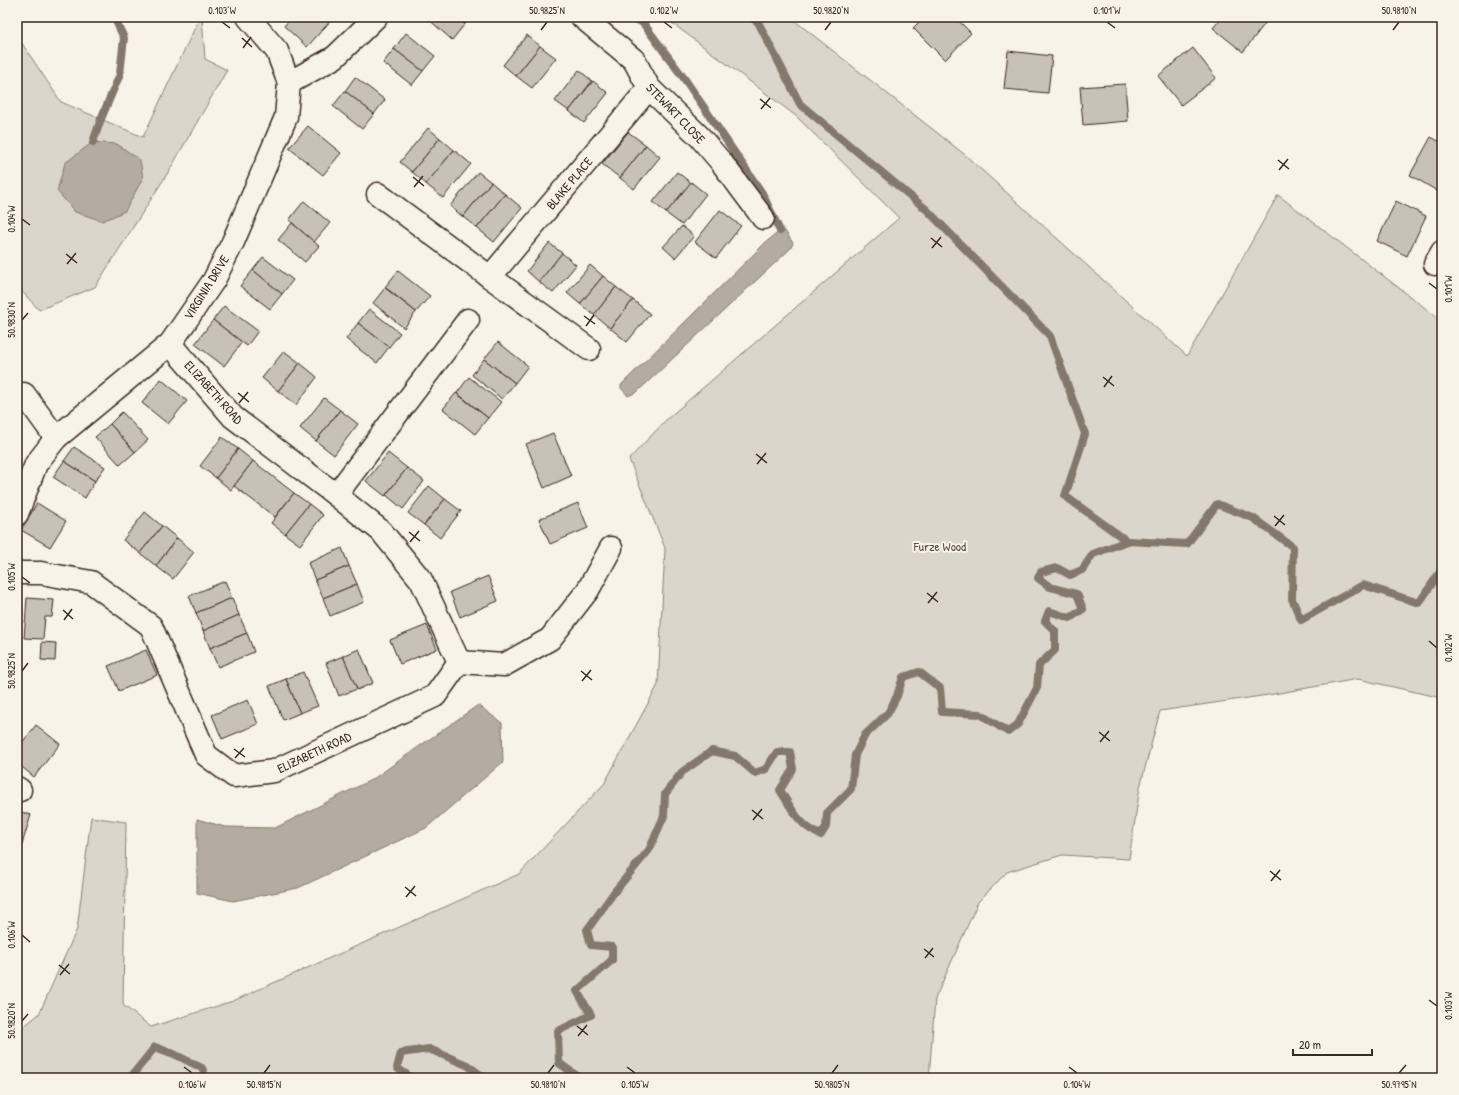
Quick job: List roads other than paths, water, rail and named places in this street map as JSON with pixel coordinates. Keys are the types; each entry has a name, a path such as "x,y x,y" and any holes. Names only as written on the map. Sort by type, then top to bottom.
{"street":[{"name":"VIRGINIA DRIVE","path":"17,514 36,464 56,438 170,344 214,280 233,242 286,117 289,83 277,51 248,17"},
{"path":"289,83 335,57 376,17"},
{"name":"STEWART CLOSE","path":"582,17 634,60 649,88 700,136 763,218"},
{"name":"BLAKE PLACE","path":"490,277 649,88"},
{"path":"378,194 589,349"},
{"path":"336,495 468,320"},
{"name":"ELIZABETH ROAD","path":"17,573 41,573 91,582 151,626 206,755 234,776 274,771 435,696 459,662 421,580 381,531 233,417 170,344"},
{"path":"24,394 56,438"},
{"path":"459,662 504,665 550,639 588,590 611,548"}],"waterway":[{"path":"93,142 120,74 124,38 114,17"},
{"path":"632,17 643,23 686,81 762,193 780,231"},
{"path":"751,17 758,22 800,104 927,210 1050,336 1085,434 1065,496 1127,541"},
{"path":"580,1078 559,1063 558,1031 591,1015 577,991 612,960 612,947 591,945 587,930 615,891 649,850 664,816 665,794 682,772 712,751 735,756 755,773 766,769 777,752 790,752 793,769 780,790 792,810 802,822 807,827 821,835 826,827 827,813 851,789 855,755 865,735 888,713 897,696 903,677 919,672 940,688 942,712 980,714 1008,732 1018,724 1037,688 1039,665 1055,650 1055,631 1045,621 1049,611 1070,618 1083,609 1077,594 1050,587 1038,578 1041,572 1057,568 1070,575 1082,570 1093,554 1127,541 1187,544 1217,504 1253,518 1293,547 1292,599 1301,620 1363,585 1419,603 1442,569"},
{"path":"130,1078 155,1047 174,1054 202,1068 206,1078"},
{"path":"412,1078 397,1068 401,1053 429,1049 467,1065 485,1078"}],"park label":[{"name":"Furze Wood","path":"940,546"}]}
